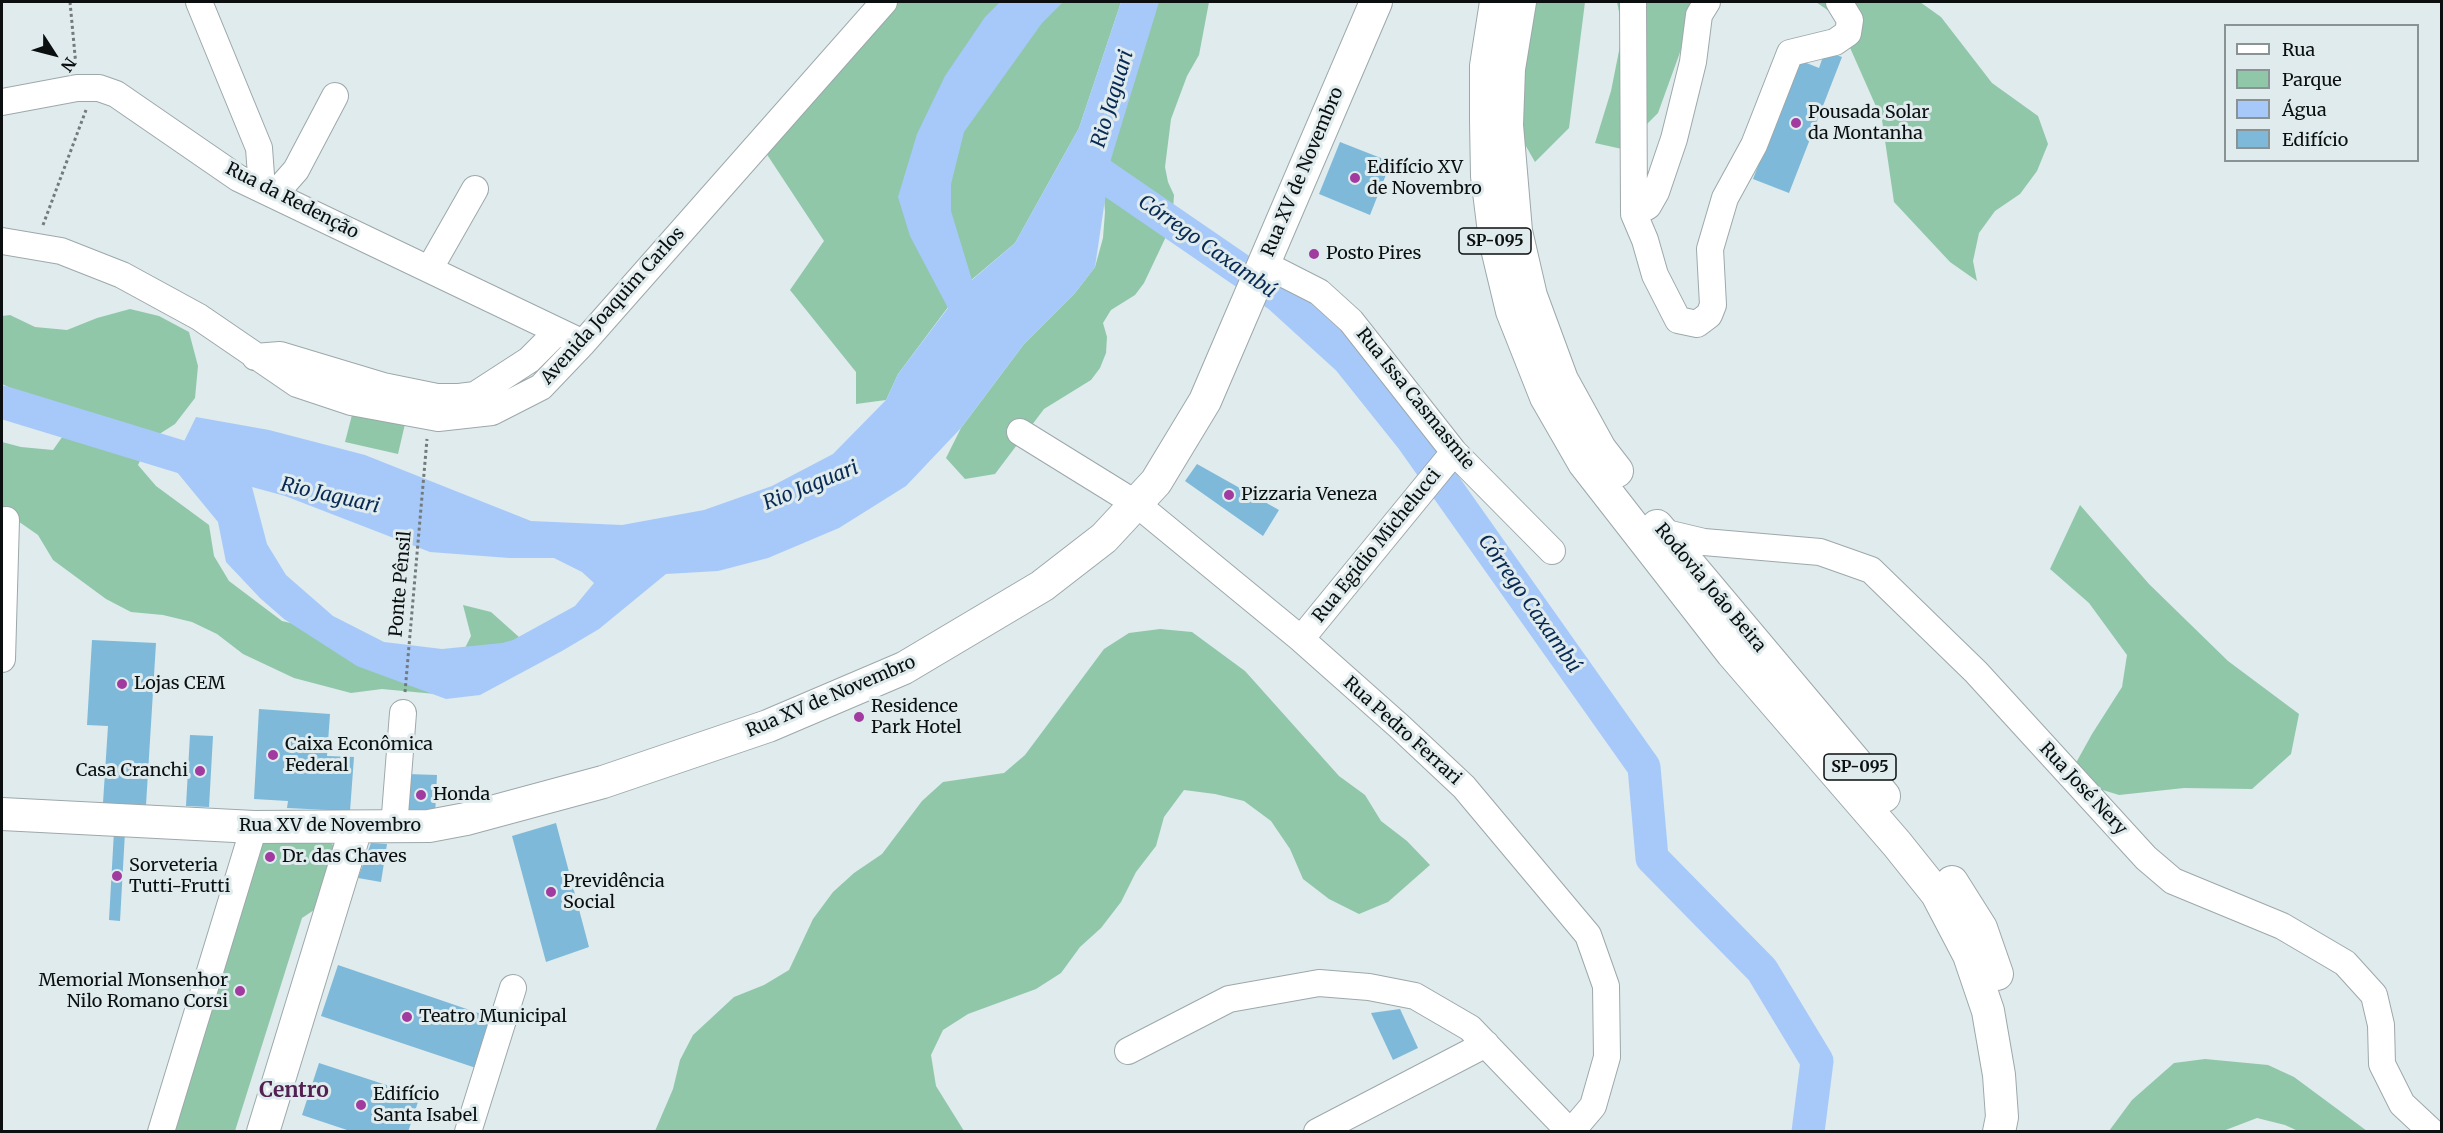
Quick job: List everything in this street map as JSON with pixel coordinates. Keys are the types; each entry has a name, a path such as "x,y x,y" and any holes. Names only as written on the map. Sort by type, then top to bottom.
{"main road":[{"name":"Rua XV de Novembro","path":"3,819 356,828 429,826 466,819 603,782 768,726 904,668 1042,586 1104,538 1138,505 1156,482 1205,401 1376,2"},
{"name":"Rodovia João Beira","path":"1496,2 1486,66 1487,176 1495,240 1512,311 1546,397 1584,463 1732,653 1897,844 1937,894 1969,955 1988,1011 1999,1075 2002,1117 1999,1131"},
{"name":"Rodovia João Beira","path":"1520,2 1509,69 1507,125 1516,231 1531,296 1562,380 1600,449 1662,532 1940,864 1981,928 2006,1002 2016,1078 2017,1131"},
{"path":"263,1131 356,828"}],"street":[{"path":"199,2 259,148 268,192 296,170 335,96"},
{"name":"Avenida Joaquim Carlos","path":"2,241 61,251 122,275 199,317 297,384 351,402 438,418 492,412 541,387 583,343 884,2"},
{"path":"1633,2 1634,214 1655,274 1678,320 1698,324 1709,315 1713,304 1710,249 1725,198 1754,145 1790,53 1835,42 1848,33 1850,20 1839,2"},
{"path":"1634,214 1648,206 1663,170 1674,138 1693,62 1700,15 1707,2"},
{"path":"2,102 88,88"},
{"name":"Rua da Redenção","path":"88,88 116,93 238,178 583,343"},
{"path":"430,268 475,189"},
{"name":"Rua Issa Casmasmie","path":"1259,274 1319,292 1351,321 1450,457 1552,551"},
{"path":"255,357 280,355 383,386 437,397 459,397 475,395 529,360 558,331"},
{"name":"Rua Pedro Ferrari","path":"1020,432 1138,505 1301,639 1464,787 1588,934 1606,986 1608,1057 1593,1106 1571,1131"},
{"name":"Rua Egidio Michelucci","path":"1301,639 1450,457"},
{"path":"2,659 6,520"},
{"name":"Rua José Nery","path":"1662,532 1704,542 1820,552 1871,570 1977,672 2146,858 2174,881 2282,926 2345,963 2374,995 2381,1025 2382,1064 2402,1104 2432,1131"},
{"path":"394,827 403,713"},
{"path":"161,1131 254,826"},
{"path":"1128,1051 1229,999 1319,983 1369,987 1415,996 1470,1028 1571,1131"},
{"path":"468,1131 513,988"},
{"path":"1317,1131 1486,1044"}],"path":[{"path":"34,247 86,110 88,88 70,2"},
{"name":"Ponte Pênsil","path":"403,713 426,458"}],"green space":[{"path":"889,2 1121,2 1079,128 1015,243 963,287 898,374 886,400 856,404 856,372 790,290 824,241 766,153"},
{"path":"1149,2 1209,2 1199,55 1187,76 1171,119 1165,167 1174,195 1172,224 1144,283 1135,295 1111,310 1103,323 1107,337 1106,353 1100,368 1091,380 1044,409 995,474 965,479 946,458 961,428 1024,344 1075,293 1095,267 1103,238 1105,212 1102,166"},
{"path":"1523,2 1585,2 1569,128 1535,162 1503,106"},
{"path":"1617,2 1705,2 1683,44 1658,113 1622,149 1595,143 1611,91 1623,31"},
{"path":"1816,2 1920,2 1941,17 1992,83 2038,116 2048,144 2037,171 2020,194 1995,211 1979,233 1973,261 1977,281 1950,262 1894,202 1882,120 1836,16"},
{"path":"130,309 159,316 189,332 198,366 195,398 175,424 150,440 138,465 156,486 209,525 214,556 229,581 282,621 458,662 471,636 463,605 491,612 538,654 446,695 382,689 351,693 294,678 243,654 217,634 192,622 163,615 131,612 106,599 53,560 38,535 2,510 2,442 21,447 53,450 72,423 54,403 25,395 2,384 2,316 10,315 35,327 67,330 97,318"},
{"path":"353,411 405,424 398,454 345,442"},
{"path":"2080,505 2149,584 2228,661 2299,714 2291,754 2252,789 2184,788 2119,795 2067,779 2122,687 2127,655 2089,603 2050,569"},
{"path":"1160,629 1192,632 1245,671 1339,776 1365,795 1381,821 1407,841 1430,865 1388,902 1359,914 1329,899 1303,879 1290,849 1271,821 1244,801 1184,790 1164,817 1156,846 1136,872 1121,902 1101,928 1080,947 1061,973 1036,989 968,1014 943,1030 931,1055 936,1086 964,1131 655,1131 673,1089 680,1060 693,1035 734,997 764,985 789,970 813,919 833,892 854,873 882,854 922,801 943,782 1004,773 1025,755 1104,649 1129,633"},
{"path":"264,837 330,843 335,846 320,906 302,918 235,1131 168,1132"},
{"path":"2205,1059 2268,1065 2294,1077 2367,1131 2298,1131 2257,1118 2223,1131 2109,1131 2132,1100 2174,1063"}],"water":[{"path":"1000,2 1063,2 1042,23 964,132 951,184 951,211 972,280 1015,243 1079,128 1121,2 1159,2 1111,159 1095,267 1075,293 1024,344 961,428 906,486 839,528 768,558 718,571 666,574 599,629 562,651 480,695 446,699 357,666 284,619 260,598 226,562 218,522 172,466 196,417 269,430 365,455 531,521 622,525 704,510 772,486 833,454 886,400 898,374 948,308 910,236 898,197 917,134 945,76 985,17","holes":["252,487 285,496 430,552 509,558 554,558 582,572 594,583 575,606 513,640 442,649 384,642 333,616 286,575 267,544"]}],"building":[{"name":"Pousada Solar da Montanha","path":"1825,51 1842,57 1789,193 1753,179 1799,60 1819,68"},
{"name":"Edifício XV de Novembro","path":"1340,142 1391,162 1370,215 1319,194"},
{"name":"Pizzaria Veneza","path":"1197,464 1279,510 1263,536 1185,481"},
{"name":"Lojas CEM","path":"92,640 156,643 146,805 103,803 108,726 87,725"},
{"path":"259,709 330,714 327,756 354,757 350,811 287,808 288,801 254,799"},
{"name":"Casa Cranchi","path":"190,735 213,736 209,807 186,806"},
{"name":"Honda","path":"407,774 437,775 435,816 405,815"},
{"name":"Previdência Social","path":"556,823 589,947 546,962 512,836"},
{"name":"Sorveteria Tutti-Frutti","path":"114,831 125,832 120,921 109,920"},
{"path":"371,843 387,844 381,882 358,878"},
{"name":"Dr. das Chaves","path":"272,850 277,861 269,865 264,854"},
{"name":"Teatro Municipal","path":"338,965 493,1018 476,1068 321,1016"},
{"path":"1400,1009 1418,1048 1393,1060 1371,1013"},
{"name":"Edifício Santa Isabel","path":"319,1063 420,1096 408,1132 353,1132 302,1115"}],"waterway":[{"name":"Córrego Caxambú","path":"1092,168 1280,297 1348,359 1412,439 1644,767 1652,858 1762,970 1817,1061 1808,1132"},
{"name":"Rio Jaguari","path":"2,402 221,469"}],"place":[{"name":"Pousada Solar da Montanha","path":"1796,123"},
{"name":"Edifício XV de Novembro","path":"1355,178"},
{"name":"Posto Pires","path":"1314,254"},
{"name":"Pizzaria Veneza","path":"1229,495"},
{"name":"Lojas CEM","path":"122,684"},
{"name":"Residence Park Hotel","path":"859,717"},
{"name":"Caixa Econômica Federal","path":"273,755"},
{"name":"Casa Cranchi","path":"200,771"},
{"name":"Honda","path":"421,795"},
{"name":"Dr. das Chaves","path":"270,857"},
{"name":"Sorveteria Tutti-Frutti","path":"117,876"},
{"name":"Previdência Social","path":"551,892"},
{"name":"Memorial Monsenhor Nilo Romano Corsi","path":"240,991"},
{"name":"Teatro Municipal","path":"407,1017"},
{"name":"Edifício Santa Isabel","path":"361,1105"}],"district":[{"name":"Centro","path":"294,1091"}]}
